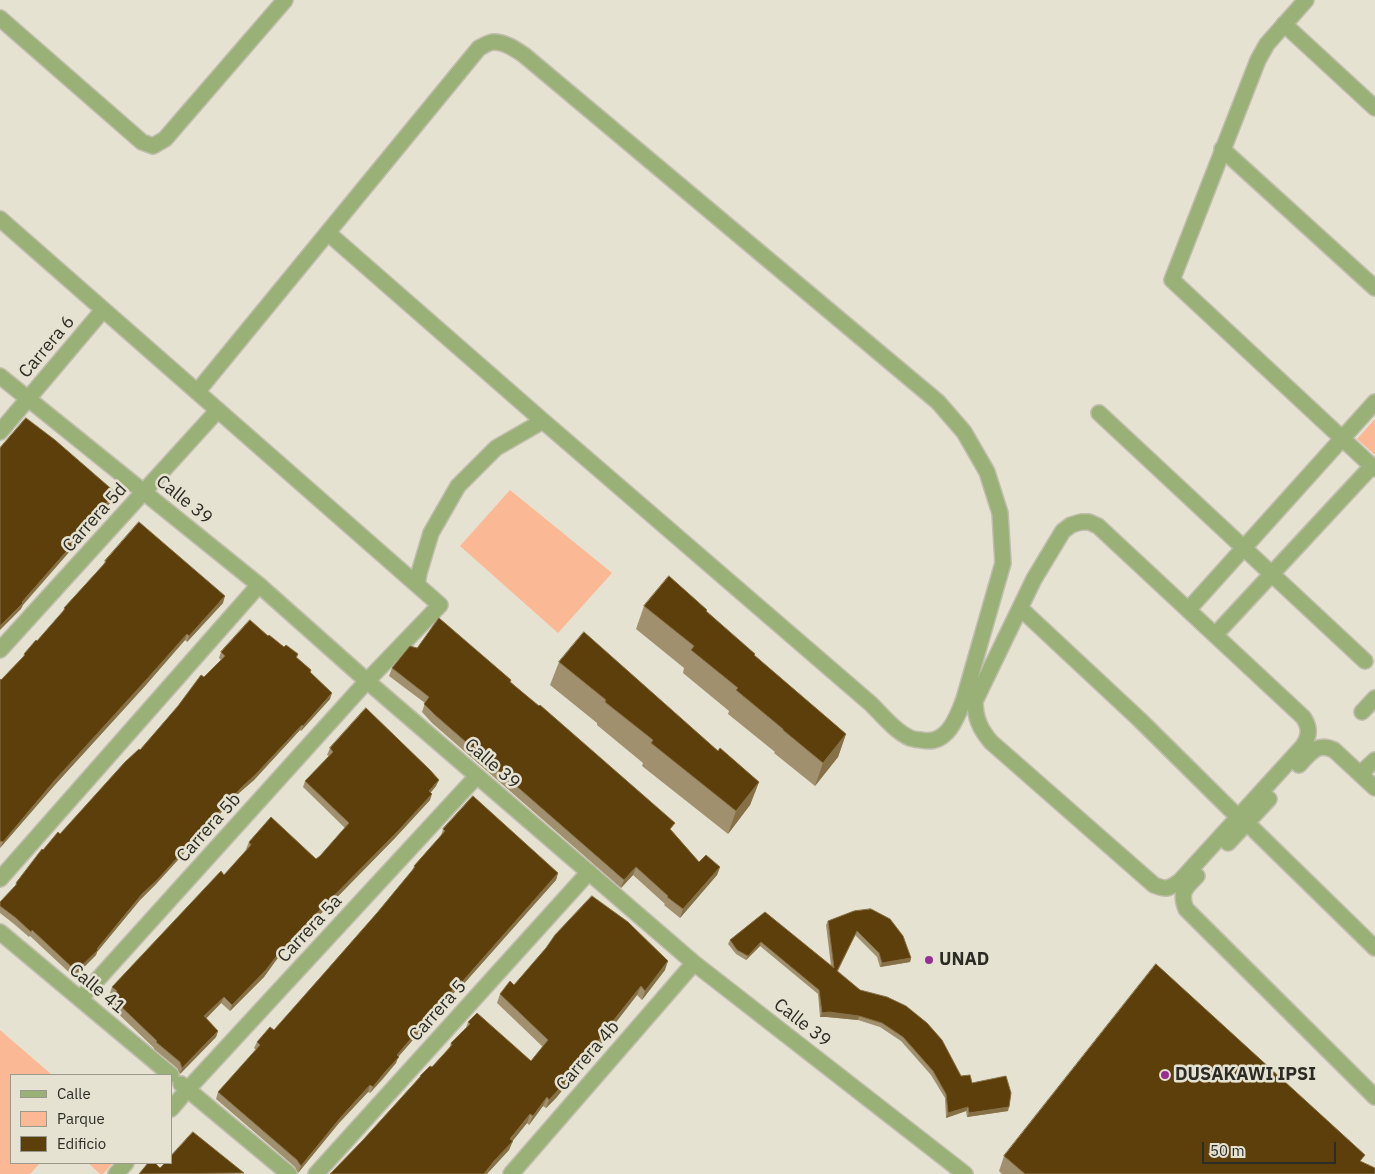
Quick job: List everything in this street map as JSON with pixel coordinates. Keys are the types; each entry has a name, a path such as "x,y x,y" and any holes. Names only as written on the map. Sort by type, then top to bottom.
{"street":[{"path":"0,18 142,142 153,146 165,139 285,0"},
{"path":"1215,635 1353,486 1373,468 1172,280 1258,60 1267,44 1306,0"},
{"path":"1284,24 1375,108"},
{"path":"197,392 479,48 493,42 512,47 524,55 938,402 964,432 987,472 1000,513 1003,563 964,699 957,717 946,734 939,739 927,742 910,738 896,728 841,678 328,233"},
{"path":"1222,149 1375,288"},
{"path":"0,219 417,585"},
{"name":"Carrera 6","path":"0,432 103,310"},
{"name":"Calle 39","path":"0,376 259,585 367,681 694,963 965,1174"},
{"path":"1188,610 1375,402"},
{"name":"Carrera 5d","path":"0,650 218,410"},
{"path":"1099,413 1365,661"},
{"path":"417,585 431,533 458,486 496,448 543,421"},
{"path":"1375,788 1334,750 1321,747 1313,750 1243,820 1180,881 1172,887 1164,889 1154,885 991,742 983,733 978,721 975,701 1034,579 1063,531 1070,525 1089,522 1098,526 1303,717 1308,724 1309,734 1303,746 1243,820 1184,891 1182,899 1186,909 1375,1097"},
{"path":"0,879 259,585"},
{"name":"Carrera 5b","path":"80,999 367,681 440,605 417,585"},
{"path":"1020,608 1140,720 1375,948"},
{"path":"1362,712 1375,698"},
{"path":"1360,774 1375,760"},
{"name":"Carrera 5a","path":"172,1108 477,776"},
{"name":"Carrera 5","path":"316,1174 589,872"},
{"name":"Calle 41","path":"0,932 170,1074"},
{"name":"Carrera 4b","path":"511,1174 694,963"},
{"name":"Calle 41","path":"172,1076 289,1174"},
{"path":"116,1174 125,1164"}],"green space":[{"path":"1375,419 1375,455 1357,439"},
{"path":"510,490 612,573 558,633 460,546"},
{"path":"0,1030 51,1074 10,1074 10,1164 39,1164 30,1174 0,1174"},
{"path":"89,1164 112,1164 103,1174 100,1174"}],"building":[{"path":"26,418 55,440 116,493 70,542 73,544 23,603 0,626 0,448"},
{"path":"139,522 225,596 189,636 187,634 55,780 3,842 0,842 0,679 25,655"},
{"path":"669,576 754,655 846,734 823,763 736,690 738,688 691,650 694,646 644,606"},
{"path":"439,618 511,680 510,682 540,705 675,823 670,829 699,862 706,855 720,867 683,909 667,897 636,867 624,880 435,715 424,704 429,697 392,668 410,646 417,648"},
{"path":"250,620 268,636 284,647 286,645 298,654 296,657 332,693 303,726 241,788 142,894 98,950 76,971 32,930 31,932 0,906 0,902 17,884 42,849 58,832 60,834 125,762 140,750 178,706 201,675 204,677 225,656 221,652"},
{"path":"584,632 718,751 720,748 759,782 736,811 651,743 653,740 559,662"},
{"path":"366,708 439,780 429,791 432,794 302,928 266,970 232,1005 224,997 204,1016 218,1031 182,1068 180,1062 156,1042 111,997 117,991 112,987 221,871 224,875 251,845 249,842 271,817 316,859 320,856 349,823 305,781 333,752 330,748"},
{"path":"473,796 558,873 462,982 461,980 397,1055 399,1057 373,1087 370,1085 341,1117 301,1166 297,1160 218,1092 260,1045 257,1042 270,1027 274,1030 377,913 414,866 445,831 443,829"},
{"path":"592,896 628,922 668,961 645,991 641,986 613,1021 615,1022 604,1036 559,1089 549,1100 547,1097 533,1116 530,1114 510,1139 513,1141 484,1174 330,1174 420,1076 430,1066 432,1067 452,1045 451,1043 470,1024 468,1022 477,1013 531,1061 548,1040 500,994 510,981 514,985 555,935"},
{"path":"871,909 890,919 903,936 911,958 882,963 879,953 857,931 837,971 860,990 887,997 906,1006 927,1023 942,1040 961,1076 970,1075 972,1083 1006,1076 1011,1093 1009,1107 969,1113 968,1107 948,1113 946,1094 933,1071 903,1037 882,1023 859,1016 829,1012 822,1013 819,990 761,942 748,956 737,950 730,940 765,912 834,968 828,921 854,911"},
{"name":"DUSAKAWI IPSI","path":"1156,964 1365,1155 1360,1161 1375,1168 1375,1174 1025,1174 1004,1156"},
{"path":"193,1132 244,1173 139,1174 147,1164 156,1164 160,1168 164,1164 172,1164 172,1155"}],"place":[{"name":"UNAD","path":"929,960"},
{"name":"DUSAKAWI IPSI","path":"1165,1075"}]}
